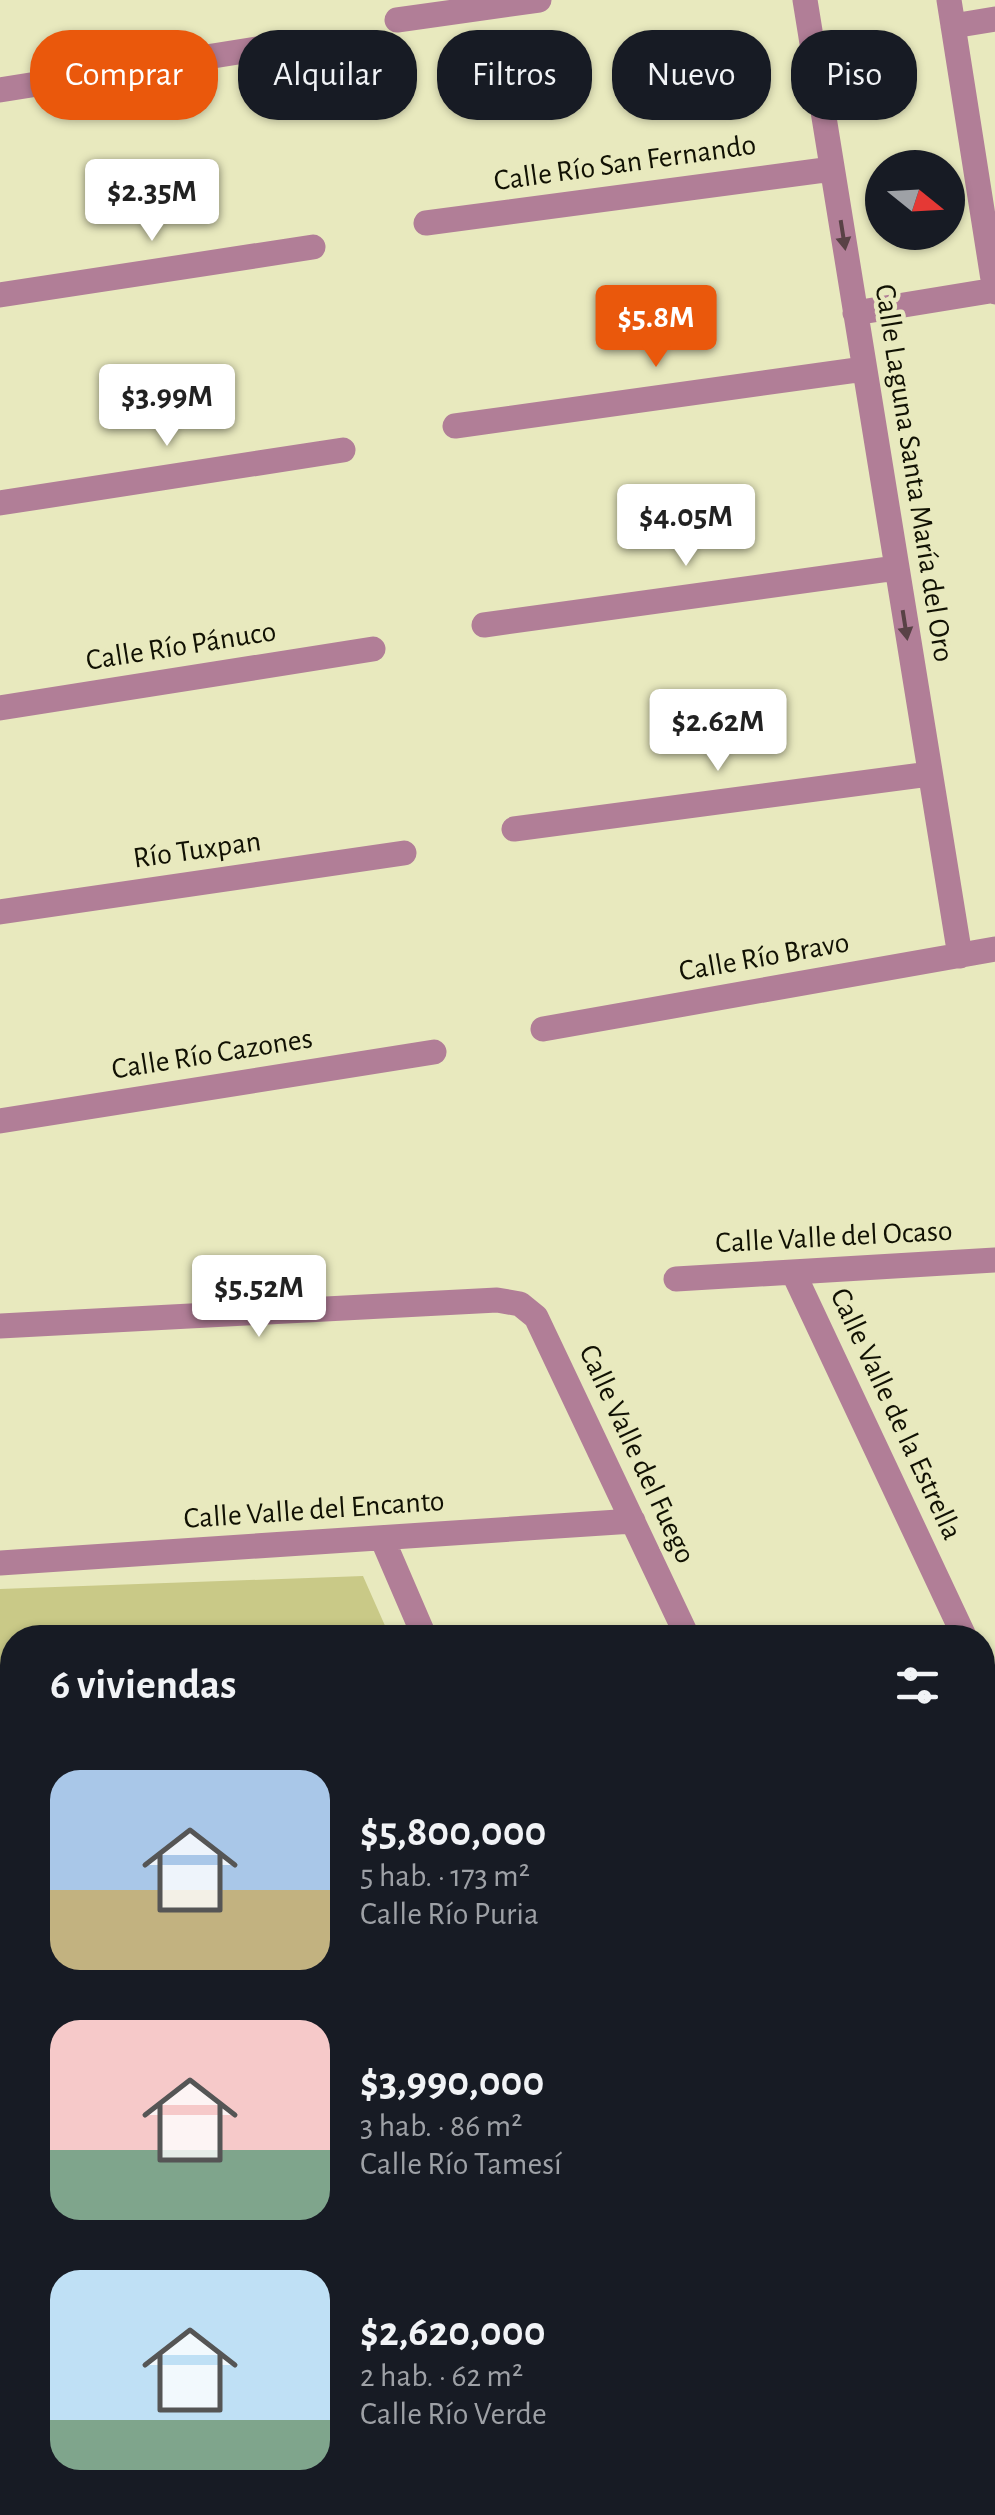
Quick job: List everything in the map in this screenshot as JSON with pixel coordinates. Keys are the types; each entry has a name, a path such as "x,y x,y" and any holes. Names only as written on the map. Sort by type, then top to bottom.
{"street":[{"path":"397,20 539,0"},
{"name":"Calle Laguna Santa María del Oro","path":"806,0 960,956"},
{"path":"856,313 995,291 990,226 951,13 995,19"},
{"path":"0,90 238,52"},
{"name":"Calle Río San Fernando","path":"426,223 832,168"},
{"path":"0,294 313,247"},
{"path":"455,426 864,370"},
{"path":"0,502 343,450"},
{"path":"484,625 896,568"},
{"name":"Calle Río Pánuco","path":"0,708 373,649"},
{"path":"514,829 928,774"},
{"name":"Río Tuxpan","path":"0,912 404,853"},
{"name":"Calle Río Bravo","path":"543,1028 995,949"},
{"name":"Calle Río Cazones","path":"0,1121 434,1052"},
{"name":"Calle Valle del Ocaso","path":"676,1279 995,1260"},
{"name":"Calle Valle de la Estrella","path":"793,1272 959,1625"},
{"name":"Calle Valle del Fuego","path":"0,1326 498,1300 520,1304 536,1318 682,1625"},
{"name":"Calle Valle del Encanto","path":"0,1563 633,1522"},
{"path":"382,1538 419,1625"}],"green space":[{"path":"363,1576 385,1625 0,1625 0,1589"}]}
